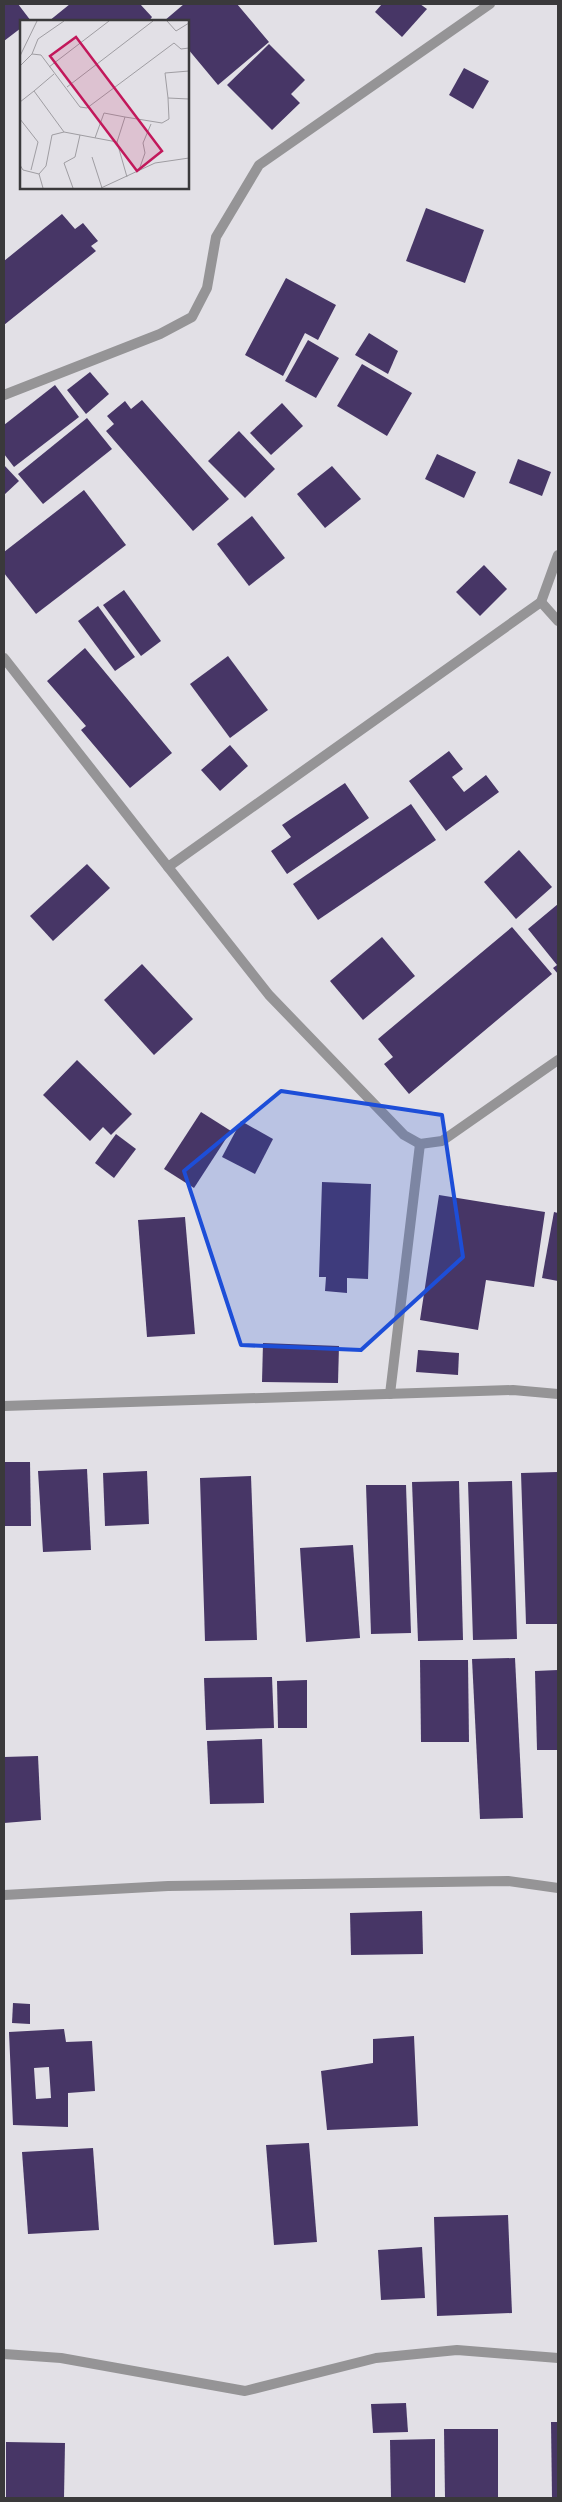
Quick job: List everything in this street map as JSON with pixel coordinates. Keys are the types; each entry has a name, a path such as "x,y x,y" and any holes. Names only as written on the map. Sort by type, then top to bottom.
{"street":[{"path":"4,395 160,334 192,317 207,288 216,237 259,165 490,4"},
{"path":"168,867 541,602 558,555"},
{"path":"541,602 558,622"},
{"path":"4,658 269,995 404,1135 420,1144 442,1141 558,1060"},
{"path":"390,1394 420,1144"},
{"path":"4,1406 513,1390 558,1394"},
{"path":"4,1894 168,1886 508,1881 558,1888"},
{"path":"4,2354 60,2358 245,2391 376,2358 457,2350 558,2358"}],"highlighted area":[{"path":"281,1091 442,1115 463,1257 361,1350 241,1345 184,1171"}],"building":[{"path":"4,4 18,4 30,20 20,20 20,29 4,41"},
{"path":"70,4 140,4 152,17 150,20 50,20"},
{"path":"184,4 237,4 269,42 218,85 189,50 189,20 165,20"},
{"path":"382,4 420,4 427,9 402,37 375,12"},
{"path":"269,44 305,80 291,94 300,103 272,130 227,85"},
{"path":"464,68 489,81 473,109 449,95"},
{"path":"426,208 484,230 465,283 406,261"},
{"path":"62,214 75,229 83,223 98,241 91,246 96,251 4,325 4,261"},
{"path":"286,278 336,305 318,340 305,333 283,376 245,355"},
{"path":"369,333 398,351 388,374 355,355"},
{"path":"308,340 339,358 316,398 285,381"},
{"path":"362,364 412,393 387,436 337,406"},
{"path":"90,372 109,394 86,414 67,390"},
{"path":"55,385 79,417 14,467 4,454 4,425"},
{"path":"142,400 229,499 193,531 106,431 114,424 107,416 125,401 131,409"},
{"path":"282,403 303,426 271,455 250,433"},
{"path":"87,418 112,449 43,504 18,474"},
{"path":"239,431 275,469 245,498 208,461"},
{"path":"437,454 476,472 464,498 425,479"},
{"path":"518,459 551,472 542,496 509,483"},
{"path":"4,465 19,481 4,495"},
{"path":"332,466 361,499 325,528 297,494"},
{"path":"84,490 126,545 36,614 4,573 4,552"},
{"path":"252,516 285,558 249,586 217,544"},
{"path":"484,565 507,589 480,616 456,592"},
{"path":"124,590 161,641 141,656 103,605"},
{"path":"98,606 135,657 115,671 78,621"},
{"path":"85,648 172,753 130,788 81,730 86,726 47,681"},
{"path":"228,656 268,710 230,738 190,684"},
{"path":"230,745 248,766 220,791 201,770"},
{"path":"449,751 463,769 452,777 464,792 486,775 499,792 446,831 409,781"},
{"path":"345,783 369,818 287,874 271,851 291,837 282,825"},
{"path":"411,804 436,840 318,920 293,884"},
{"path":"519,850 552,887 516,919 484,882"},
{"path":"87,864 110,888 53,941 30,916"},
{"path":"558,904 558,974 553,968 557,965 528,929"},
{"path":"512,927 552,974 409,1094 384,1064 393,1057 378,1039"},
{"path":"382,937 415,976 363,1020 330,981"},
{"path":"142,964 193,1019 154,1055 104,1000"},
{"path":"77,1060 132,1114 111,1135 103,1127 90,1141 43,1095"},
{"path":"201,1112 231,1131 194,1188 164,1169"},
{"path":"241,1121 273,1139 255,1174 222,1157"},
{"path":"116,1134 136,1149 114,1178 95,1163"},
{"path":"322,1182 371,1184 368,1279 347,1278 347,1293 325,1291 326,1277 319,1277"},
{"path":"439,1195 545,1212 534,1287 486,1280 478,1330 420,1320"},
{"path":"554,1212 558,1213 558,1281 542,1278"},
{"path":"185,1217 195,1334 147,1337 138,1220"},
{"path":"263,1343 339,1346 338,1383 262,1382"},
{"path":"418,1350 459,1353 458,1375 416,1372"},
{"path":"4,1462 30,1462 31,1526 4,1526"},
{"path":"87,1469 91,1550 43,1552 38,1471"},
{"path":"147,1471 149,1524 105,1526 103,1473"},
{"path":"558,1472 558,1624 526,1624 521,1473"},
{"path":"251,1476 257,1640 205,1641 200,1478"},
{"path":"459,1481 463,1640 418,1641 412,1482"},
{"path":"512,1481 517,1639 473,1640 468,1482"},
{"path":"366,1485 406,1485 411,1633 371,1634"},
{"path":"353,1545 360,1638 306,1642 300,1548"},
{"path":"515,1658 523,1818 480,1819 472,1659"},
{"path":"420,1660 468,1660 469,1742 421,1742"},
{"path":"558,1670 558,1750 537,1750 535,1671"},
{"path":"272,1677 274,1728 206,1730 204,1678"},
{"path":"307,1680 307,1728 278,1728 277,1681"},
{"path":"262,1739 264,1803 210,1804 207,1741"},
{"path":"38,1756 41,1820 4,1823 4,1757"},
{"path":"422,1911 423,1954 351,1955 350,1913"},
{"path":"13,2003 30,2004 30,2024 12,2023"},
{"path":"64,2029 66,2042 92,2041 95,2091 68,2093 68,2127 13,2125 9,2032","holes":["49,2067 51,2098 36,2099 34,2068"]},
{"path":"414,2036 418,2126 327,2130 321,2071 373,2063 373,2039"},
{"path":"309,2143 317,2242 274,2245 266,2145"},
{"path":"93,2148 99,2230 28,2234 22,2152"},
{"path":"508,2215 512,2313 437,2316 434,2217"},
{"path":"422,2247 425,2298 381,2300 378,2250"},
{"path":"406,2403 408,2432 373,2433 371,2404"},
{"path":"551,2422 558,2422 558,2498 552,2498"},
{"path":"444,2429 498,2429 498,2498 445,2498"},
{"path":"435,2439 435,2498 391,2498 390,2440"},
{"path":"6,2442 65,2443 64,2498 6,2498"}]}
